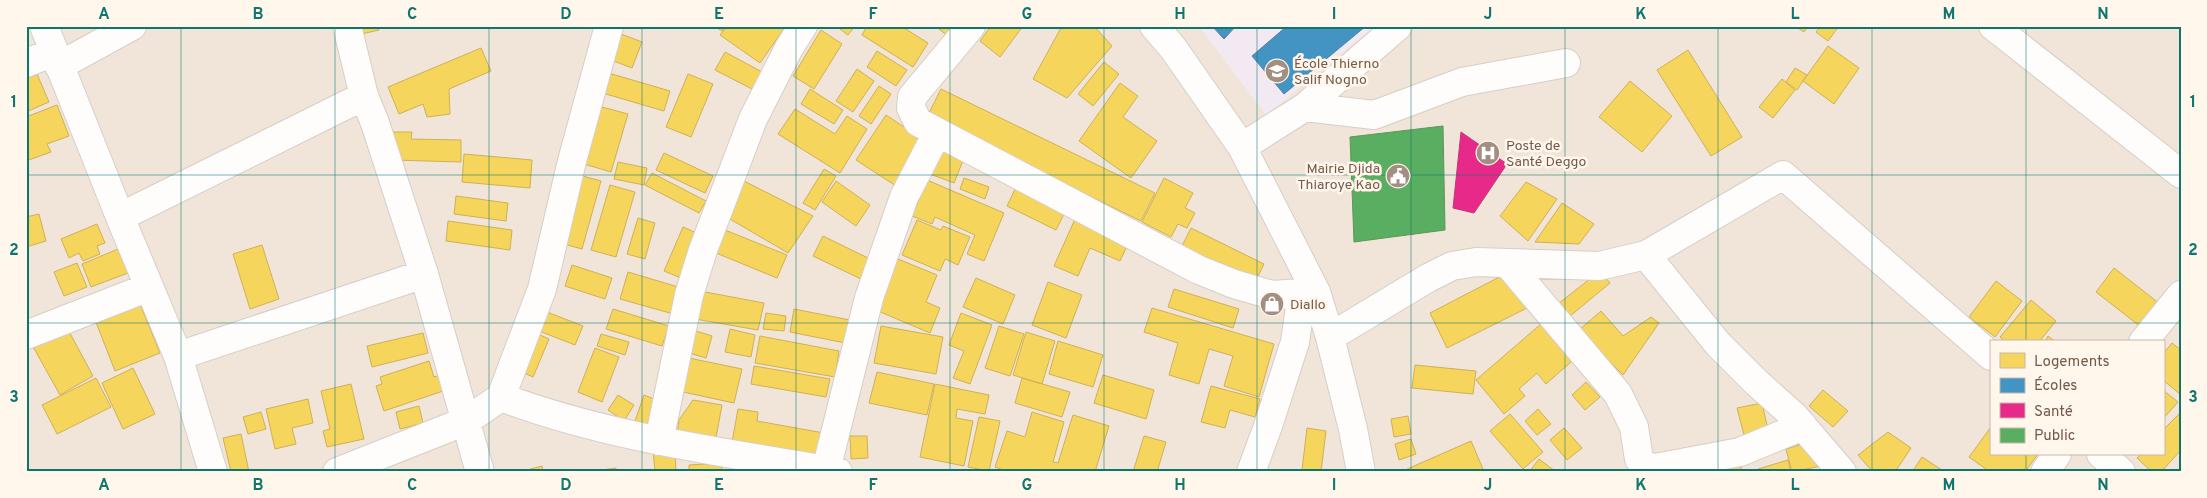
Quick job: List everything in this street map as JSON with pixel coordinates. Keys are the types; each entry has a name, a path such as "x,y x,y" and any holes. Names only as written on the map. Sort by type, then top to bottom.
{"street":[{"path":"44,26 178,356 213,472"},
{"path":"26,63 57,59 132,26"},
{"path":"347,26 364,96 375,122 424,274 480,472"},
{"path":"337,472 466,421 501,397 542,289 572,161 609,26"},
{"path":"659,440 689,296 703,250 753,119 789,48 803,26"},
{"path":"971,26 912,97 911,108 918,122 1199,270 1234,284 1272,295 1309,293"},
{"path":"1154,26 1173,48 1242,147 1330,337 1353,429 1361,472"},
{"path":"1242,147 1305,107 1398,26"},
{"path":"1992,26 2181,174"},
{"path":"1305,107 1374,115 1462,82 1566,63"},
{"path":"120,217 364,96"},
{"path":"501,397 541,412 574,421 659,440 832,471 868,298 904,198 937,133"},
{"path":"1330,337 1452,266 1476,262 1599,266 1646,255 1783,175 1990,355"},
{"path":"1646,255 1718,344 1803,426 1842,472"},
{"path":"1508,264 1618,394 1634,427 1639,459 1650,469 1740,452 1803,426"},
{"path":"178,356 424,274"},
{"path":"26,335 149,287"},
{"path":"1251,472 1268,426 1309,293"},
{"path":"2145,340 2181,295"},
{"path":"2045,472 2056,456"},
{"path":"2104,456 2120,472"}],"shaded area":[{"path":"26,26 2181,26 2181,472 26,472"},
{"name":"École Thierno Salif Nogno","path":"1199,26 1375,26 1266,115"}],"building: Logements":[{"path":"355,26 379,26 379,30 357,35"},
{"path":"714,26 725,26 722,31"},
{"path":"727,26 786,26 760,63 720,35"},
{"path":"836,26 855,26 848,35"},
{"path":"867,26 901,26 928,43 913,67 862,35"},
{"path":"935,26 955,26 948,36"},
{"path":"991,26 1023,26 1000,57 980,41"},
{"path":"1062,26 1094,26 1112,46 1067,98 1033,79"},
{"path":"1795,26 1808,26 1804,32"},
{"path":"1821,26 1839,26 1828,41 1816,32"},
{"path":"821,30 842,44 814,89 793,76"},
{"path":"621,34 642,42 632,68 611,60"},
{"path":"1828,46 1859,68 1834,104 1803,81"},
{"path":"481,48 491,71 449,89 450,114 427,117 423,104 399,114 388,87"},
{"path":"1688,50 1742,137 1711,156 1657,70"},
{"path":"877,51 907,70 896,86 867,67"},
{"path":"725,52 762,72 752,89 715,70"},
{"path":"1104,62 1119,74 1093,106 1078,94"},
{"path":"1795,68 1807,75 1797,90 1786,82"},
{"path":"857,69 874,81 853,112 836,101"},
{"path":"605,72 670,91 664,111 599,92"},
{"path":"37,74 49,102 26,112 26,79"},
{"path":"688,74 713,84 691,137 666,127"},
{"path":"1782,79 1795,90 1773,118 1759,107"},
{"path":"1630,81 1672,116 1642,152 1599,117"},
{"path":"1120,83 1138,96 1123,117 1157,141 1131,178 1079,141"},
{"path":"879,86 891,94 871,124 859,116"},
{"path":"810,89 843,110 834,124 801,104"},
{"path":"941,89 1155,193 1141,221 927,117"},
{"path":"591,104 628,114 611,172 574,161"},
{"path":"57,105 69,136 47,144 51,152 26,161 26,117"},
{"path":"795,109 835,134 847,116 867,129 840,173 778,134"},
{"path":"886,115 925,141 896,186 856,160"},
{"path":"393,132 412,132 411,139 461,140 461,162 393,160"},
{"path":"941,144 966,153 954,183 930,174"},
{"path":"664,153 713,176 705,193 656,170"},
{"path":"464,154 532,160 530,188 462,182"},
{"path":"618,162 647,168 644,185 614,179"},
{"path":"824,169 836,176 815,210 803,203"},
{"path":"652,173 706,201 699,213 645,185"},
{"path":"575,174 601,181 582,249 556,242"},
{"path":"964,178 989,187 985,199 960,189"},
{"path":"1164,178 1193,193 1185,208 1195,213 1187,228 1178,224 1171,237 1142,222"},
{"path":"927,180 1004,213 984,261 967,254 975,235 935,217 932,224 912,216"},
{"path":"744,181 813,216 788,253 730,219"},
{"path":"836,181 870,205 856,226 822,202"},
{"path":"1526,182 1557,199 1528,241 1500,216"},
{"path":"610,185 635,192 616,257 591,250"},
{"path":"1016,187 1066,210 1056,230 1007,206"},
{"path":"456,196 508,203 506,221 454,214"},
{"path":"1562,203 1594,224 1579,244 1535,242"},
{"path":"39,214 46,241 26,247 26,217"},
{"path":"638,218 655,223 645,259 627,254"},
{"path":"1075,219 1129,242 1120,261 1090,248 1078,276 1054,266"},
{"path":"917,220 941,230 943,226 970,237 958,265 945,259 940,271 902,255"},
{"path":"448,221 512,230 510,250 446,241"},
{"path":"97,224 105,243 97,246 100,254 83,261 79,253 69,258 61,239"},
{"path":"683,227 699,234 681,278 664,271"},
{"path":"1191,228 1264,264 1254,284 1181,248"},
{"path":"725,230 787,255 777,278 716,253"},
{"path":"823,236 870,259 861,279 813,256"},
{"path":"262,245 279,299 250,309 233,254"},
{"path":"118,249 128,273 91,287 82,264"},
{"path":"893,257 937,275 926,302 940,308 930,333 871,308"},
{"path":"77,263 87,287 64,296 54,272"},
{"path":"572,265 612,278 605,299 565,286"},
{"path":"2114,268 2160,304 2141,327 2096,292"},
{"path":"1511,271 1529,307 1447,348 1430,313"},
{"path":"1600,271 1610,283 1569,317 1558,304"},
{"path":"628,272 685,289 677,315 620,299"},
{"path":"976,278 1015,295 1003,324 963,307"},
{"path":"1996,281 2022,301 1995,337 1969,317"},
{"path":"1048,282 1082,295 1066,338 1032,325"},
{"path":"1174,289 1239,309 1233,328 1168,307"},
{"path":"700,291 764,303 758,330 695,319"},
{"path":"136,294 160,353 115,371 92,312"},
{"path":"2031,300 2056,321 2041,340 2004,340 2000,337"},
{"path":"1152,308 1274,344 1259,397 1224,386 1233,356 1209,349 1199,384 1169,375 1178,343 1144,332"},
{"path":"613,309 669,326 662,346 606,329"},
{"path":"794,309 855,321 850,344 790,332"},
{"path":"542,310 583,326 575,345 534,329"},
{"path":"1601,311 1623,336 1651,317 1659,323 1623,375 1579,330"},
{"path":"766,313 786,316 784,331 763,329"},
{"path":"961,313 992,325 970,384 953,378 964,351 949,345"},
{"path":"1549,317 1580,354 1546,384 1537,373 1519,389 1525,396 1504,414 1476,380"},
{"path":"65,324 93,376 60,395 31,343"},
{"path":"881,326 943,337 936,374 874,363"},
{"path":"999,326 1024,334 1010,376 985,368"},
{"path":"730,329 755,335 751,357 725,352"},
{"path":"531,331 549,339 533,377 515,369"},
{"path":"696,331 712,336 706,358 689,353"},
{"path":"1026,332 1055,341 1042,384 1013,375"},
{"path":"423,333 428,353 372,367 367,346"},
{"path":"601,334 629,342 625,355 597,346"},
{"path":"760,336 839,351 835,377 755,363"},
{"path":"1058,341 1103,355 1093,387 1049,374"},
{"path":"2172,343 2181,350 2181,395 2164,381 2164,353"},
{"path":"595,348 619,357 602,402 578,392"},
{"path":"689,358 742,369 734,403 683,392"},
{"path":"429,361 434,377 441,375 446,390 384,411 376,386 382,384 380,377"},
{"path":"1415,365 1476,371 1473,394 1412,388"},
{"path":"754,366 830,379 826,397 751,384"},
{"path":"133,368 155,414 123,429 102,383"},
{"path":"877,372 934,384 927,415 869,403"},
{"path":"1103,375 1154,390 1146,419 1094,403"},
{"path":"96,378 111,407 57,434 42,405"},
{"path":"1022,378 1070,392 1062,417 1015,403"},
{"path":"1586,382 1600,397 1585,410 1572,395"},
{"path":"351,384 364,439 327,447 323,431 330,429 321,391"},
{"path":"935,384 989,395 985,414 957,409 956,418 973,421 964,466 920,457"},
{"path":"1211,386 1260,399 1255,417 1230,410 1225,428 1201,422"},
{"path":"1823,390 1848,411 1833,427 1809,406"},
{"path":"2164,391 2178,402 2164,418"},
{"path":"618,395 634,405 624,421 608,410"},
{"path":"644,395 659,401 649,429 634,424"},
{"path":"308,399 313,423 292,428 296,444 275,449 266,409"},
{"path":"693,400 722,405 715,443 677,436 679,420"},
{"path":"1762,403 1768,430 1744,435 1737,408"},
{"path":"419,406 423,423 400,429 396,412"},
{"path":"738,409 758,412 757,421 824,433 818,464 731,448"},
{"path":"1538,409 1551,424 1537,435 1525,421"},
{"path":"261,412 266,429 248,434 243,417"},
{"path":"1032,412 1064,422 1053,462 1058,463 1073,415 1109,426 1095,472 1010,472 995,467 1007,431 1025,437"},
{"path":"2181,412 2181,450 2161,472 2152,472 2137,458 2139,456 2164,456 2164,429"},
{"path":"1510,414 1543,452 1523,469 1490,431"},
{"path":"1408,416 1411,434 1394,437 1391,419"},
{"path":"979,417 1000,421 989,471 968,467"},
{"path":"1307,428 1326,431 1321,472 1302,470"},
{"path":"1564,428 1582,448 1567,460 1550,440"},
{"path":"1990,428 1990,456 2037,456 2025,472 1990,472 1969,457"},
{"path":"1888,432 1911,448 1895,472 1873,472 1858,455"},
{"path":"241,434 249,472 231,472 223,438"},
{"path":"850,436 867,436 868,458 851,459"},
{"path":"1144,436 1166,442 1157,472 1133,472"},
{"path":"1411,439 1416,454 1399,460 1395,444"},
{"path":"1471,441 1483,469 1477,472 1406,472 1405,470"},
{"path":"1814,441 1821,466 1792,472 1786,449"},
{"path":"675,448 676,472 655,472 653,450"},
{"path":"1922,457 1945,472 1912,472"},
{"path":"1739,458 1742,472 1670,472"},
{"path":"1539,459 1555,471 1529,472"},
{"path":"1788,460 1791,472 1759,472 1758,469"},
{"path":"722,463 722,472 689,472 689,465"},
{"path":"542,466 543,472 527,472 527,470"},
{"path":"616,468 616,472 588,472"}],"building: Écoles":[{"path":"1212,26 1236,26 1224,39"},
{"path":"1287,26 1366,26 1284,94 1252,56"}],"building: Santé":[{"path":"1461,132 1507,164 1474,213 1453,208"}],"building: Public":[{"path":"1443,126 1445,230 1354,242 1350,137"}],"place":[{"name":"École Thierno Salif Nogno","path":"1277,71"},
{"name":"Poste de Santé Deggo","path":"1488,153"},
{"name":"Mairie Djida Thiaroye Kao","path":"1398,176"},
{"name":"Diallo","path":"1272,304"}]}
